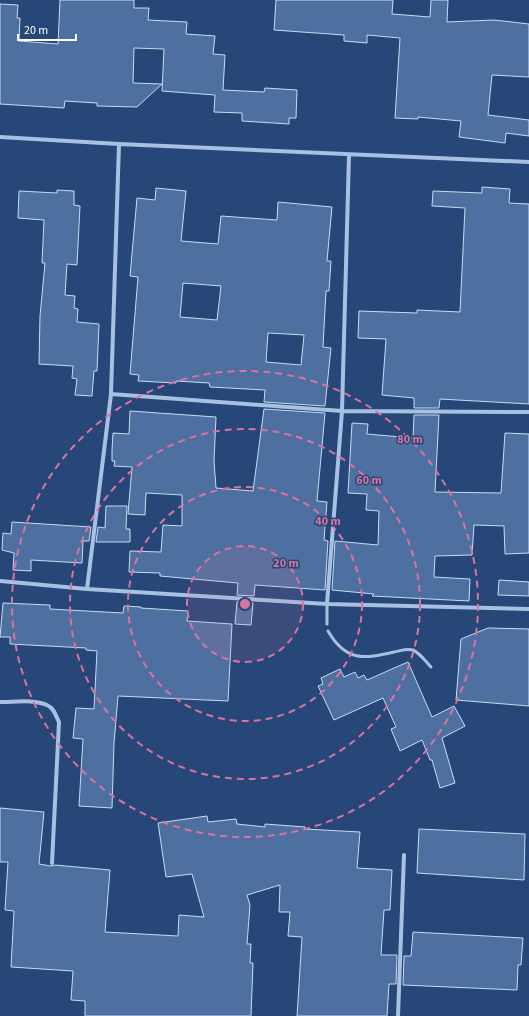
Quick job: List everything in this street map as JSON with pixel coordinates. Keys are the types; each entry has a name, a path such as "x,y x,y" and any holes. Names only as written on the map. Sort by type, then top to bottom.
{"street":[{"path":"0,137 349,155 529,162"},
{"path":"87,589 111,394 119,144"},
{"path":"327,604 342,411 349,155"},
{"path":"111,394 342,411 529,412"},
{"path":"0,581 87,589 327,604 529,609"},
{"path":"0,702 35,702 47,705 54,712 59,722 52,864"},
{"path":"398,1016 404,855"}],"lane":[{"path":"327,604 327,624"},
{"path":"328,631 335,642 347,653 358,657 371,658 405,650 413,650 431,667"}],"building":[{"path":"60,0 134,0 134,8 149,8 148,20 187,22 186,34 215,36 213,54 225,55 223,90 264,92 265,88 297,90 296,118 289,118 289,124 242,121 242,113 214,112 215,95 162,91 164,49 134,48 133,83 162,84 137,107 97,106 97,103 65,101 64,108 0,104 0,4 18,5 17,18 20,18 19,41 58,44"},
{"path":"276,0 393,0 392,14 430,17 431,0 448,0 447,22 494,20 529,24 529,77 492,75 488,115 529,120 529,136 506,133 505,143 459,137 461,121 418,117 418,119 395,118 400,38 367,35 367,43 344,41 344,35 274,30"},
{"path":"482,187 510,189 509,203 529,204 529,404 440,399 439,408 414,408 414,398 382,395 386,339 358,338 359,311 417,313 417,310 460,312 465,208 432,206 433,191 482,193"},
{"path":"156,188 186,191 181,241 218,244 221,216 277,220 278,202 332,207 327,261 331,261 329,291 326,291 323,347 331,348 325,406 264,402 265,390 210,387 209,383 138,381 139,375 130,374 138,277 130,276 137,198 155,200","holes":["183,283 221,286 217,320 180,317","268,333 304,335 301,365 266,362"]},
{"path":"57,190 74,191 74,205 80,206 77,265 67,264 65,295 75,296 74,308 78,309 77,322 99,324 97,371 94,371 92,396 75,395 77,379 72,378 73,366 39,364 40,316 45,263 42,263 44,220 18,218 19,191 57,193"},
{"path":"264,409 325,413 317,501 327,502 324,540 328,541 325,590 255,585 254,596 237,595 238,583 160,576 160,573 129,572 130,551 161,552 163,525 182,526 182,495 146,493 145,515 128,514 132,467 114,466 115,461 112,461 112,450 113,433 129,434 130,411 216,417 214,461 216,488 253,491"},
{"path":"414,415 439,415 435,492 501,493 505,433 529,434 529,553 505,554 504,526 474,525 472,555 435,556 434,577 470,579 469,601 372,596 374,594 332,590 335,541 378,545 379,511 366,510 367,494 348,493 352,423 368,424 367,434 413,438"},
{"path":"106,506 127,506 126,529 130,529 130,542 96,542 98,527 105,528"},
{"path":"12,522 91,527 89,541 83,541 82,563 31,560 31,571 13,570 14,553 2,550 3,533 11,534"},
{"path":"499,580 529,582 529,596 498,595"},
{"path":"237,602 253,603 251,625 235,624"},
{"path":"3,603 50,605 50,609 123,613 124,606 188,611 187,621 232,624 228,701 118,696 114,743 112,808 79,806 83,739 73,738 76,708 94,709 97,651 86,650 86,648 10,644 10,637 0,637"},
{"path":"488,628 529,629 529,706 456,700 461,639"},
{"path":"408,662 432,717 454,706 465,726 442,738 455,783 440,788 432,760 430,760 422,740 400,751 391,729 396,727 383,698 334,720 318,686 323,684 321,678 340,669 344,677 355,672 358,678 364,675 367,680"},
{"path":"0,808 44,812 39,864 110,870 105,932 178,936 179,915 204,917 192,874 166,877 158,823 207,816 208,822 236,819 237,824 265,827 265,824 305,827 305,829 360,832 357,868 392,870 390,910 384,910 381,955 397,955 396,984 389,984 387,1016 297,1016 302,937 288,936 290,912 279,912 280,885 247,895 250,905 247,944 251,944 250,963 253,963 251,1016 85,1016 85,1001 71,1000 73,971 11,967 14,911 5,910 8,862 0,862"},
{"path":"419,829 525,834 524,880 417,873"},
{"path":"413,932 523,938 521,965 518,965 517,990 403,985 404,956 411,956"}]}
